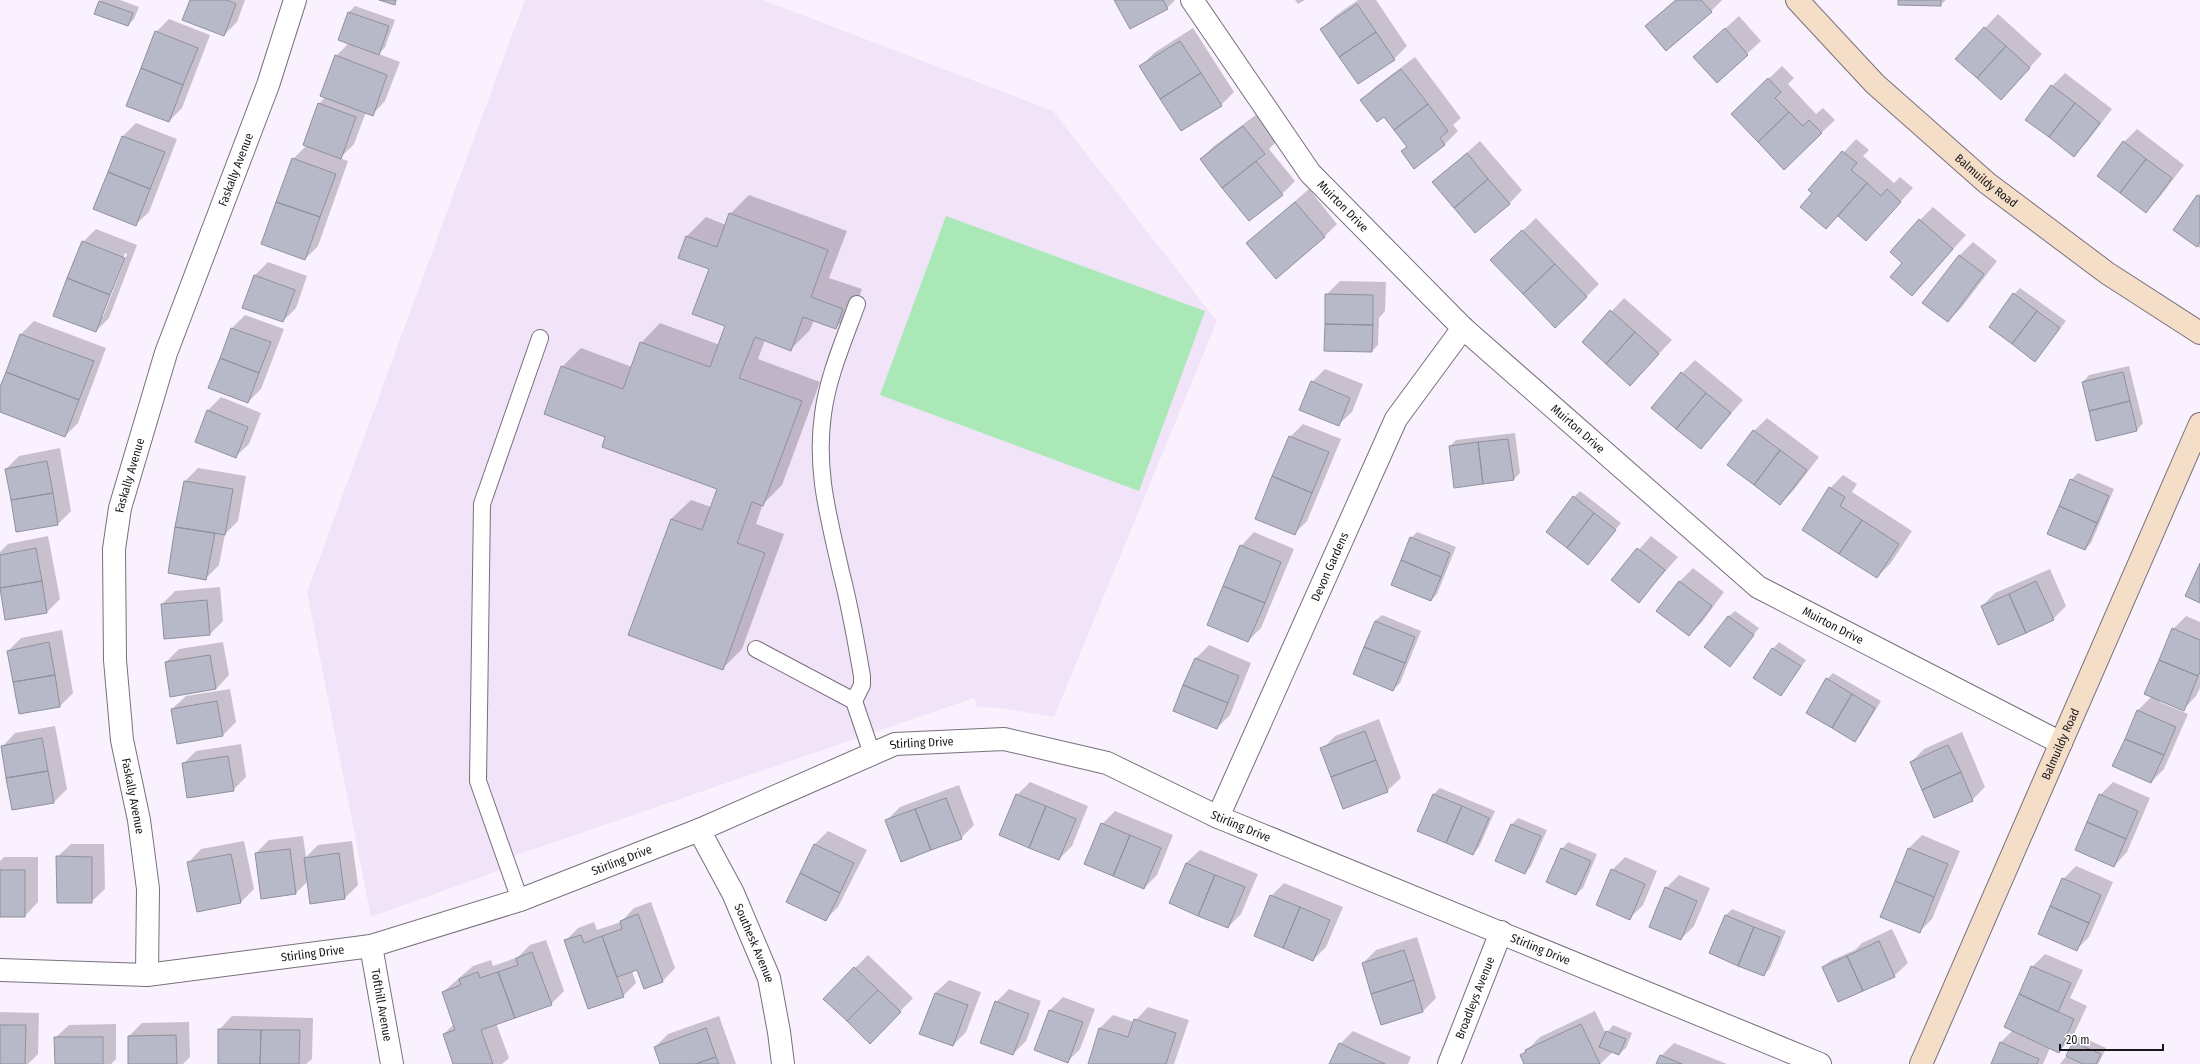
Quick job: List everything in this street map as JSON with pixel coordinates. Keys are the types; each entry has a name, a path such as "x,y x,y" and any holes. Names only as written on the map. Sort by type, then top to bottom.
{"street":[{"name":"Faskally Avenue","path":"148,975 148,889 139,820 122,740 115,660 114,556 120,508 166,353 268,85 295,0"},
{"name":"Muirton Drive","path":"1192,0 1310,173 1463,328 1758,587 2061,743"},
{"name":"Balmuildy Road","path":"1797,0 1875,84 1987,183 2107,273 2200,333"},
{"name":"Devon Gardens","path":"1218,817 1396,419 1463,328"},
{"name":"Balmuildy Road","path":"1921,1064 2200,424"},
{"name":"Stirling Drive","path":"0,970 148,975 370,946 520,900 699,830 895,744 1004,739 1107,763 1218,817 1820,1064"},
{"name":"Southesk Avenue","path":"699,830 734,893 769,978 779,1032 782,1064"},
{"name":"Broadleys Avenue","path":"1449,1064 1501,932"},
{"name":"Tofthill Avenue","path":"370,946 392,1064"}],"lane":[{"path":"854,701 862,685 862,676 842,573 825,504 820,460 823,414 831,378 857,304"},
{"path":"520,900 478,781 482,504 540,338"},
{"path":"756,649 854,701 872,754"}],"shaded area":[{"path":"525,0 763,0 1053,111 1217,321 1054,717 1001,708 977,707 974,698 505,859 506,868 371,917 307,592"}],"green space":[{"path":"946,216 1205,311 1139,491 880,395"}],"building":[{"path":"190,0 227,0 236,4 224,36 182,20"},
{"path":"379,0 396,0 395,5"},
{"path":"1114,0 1163,0 1168,9 1130,29"},
{"path":"1676,0 1701,0 1712,12 1666,51 1645,26"},
{"path":"1898,0 1941,0 1941,6 1898,5"},
{"path":"99,1 133,13 128,26 94,14"},
{"path":"1357,4 1376,32 1339,57 1320,29"},
{"path":"348,12 389,26 379,55 338,40"},
{"path":"1984,27 2006,46 1977,78 1955,59"},
{"path":"1725,28 1748,55 1717,83 1693,57"},
{"path":"155,31 198,48 183,85 141,68"},
{"path":"1376,32 1395,60 1358,84 1339,57"},
{"path":"1180,41 1201,73 1160,99 1139,66"},
{"path":"2006,46 2030,68 2001,100 1977,78"},
{"path":"335,55 387,75 373,116 320,96"},
{"path":"141,68 183,85 169,122 126,106"},
{"path":"1401,69 1428,104 1394,130 1384,117 1377,122 1360,100"},
{"path":"1201,73 1222,106 1181,131 1160,99"},
{"path":"1768,78 1781,92 1775,98 1789,112 1758,142 1731,114"},
{"path":"2051,85 2075,103 2049,137 2025,120"},
{"path":"318,103 356,117 341,159 303,145"},
{"path":"2075,103 2100,123 2074,157 2049,137"},
{"path":"1428,104 1448,131 1440,138 1445,145 1414,169 1401,151 1407,147 1394,130"},
{"path":"1789,112 1803,126 1809,120 1822,133 1784,170 1758,142"},
{"path":"1243,126 1265,154 1222,188 1200,159"},
{"path":"122,136 165,152 150,189 108,172"},
{"path":"2123,141 2146,159 2120,193 2097,176"},
{"path":"1842,151 1857,163 1851,170 1867,183 1826,229 1800,207 1812,193 1808,190"},
{"path":"1467,153 1488,179 1454,208 1432,182"},
{"path":"292,158 336,174 320,217 276,202"},
{"path":"2146,159 2172,178 2146,213 2120,193"},
{"path":"1256,161 1283,195 1249,221 1222,188"},
{"path":"108,172 150,189 136,226 93,209"},
{"path":"1488,179 1510,204 1475,233 1454,208"},
{"path":"1867,183 1881,196 1887,189 1901,202 1866,241 1838,216"},
{"path":"2197,195 2200,197 2200,242 2197,247 2173,230"},
{"path":"276,202 320,217 305,260 261,244"},
{"path":"1295,202 1325,237 1276,279 1246,243"},
{"path":"729,213 828,250 811,297 843,309 836,329 803,317 791,351 755,337 739,378 802,401 763,506 752,502 737,543 765,553 723,670 628,635 671,519 702,530 717,489 602,447 605,437 544,414 561,366 623,389 640,342 710,367 725,326 692,314 709,269 678,258 686,236 717,247"},
{"path":"1919,219 1953,249 1912,296 1890,277 1902,263 1890,252"},
{"path":"1522,230 1555,264 1523,294 1490,260"},
{"path":"82,241 125,258 110,295 67,278"},
{"path":"1959,255 1984,274 1948,322 1922,303"},
{"path":"1555,264 1587,297 1555,328 1523,294"},
{"path":"254,275 295,290 283,322 242,308"},
{"path":"67,278 110,295 96,332 53,316"},
{"path":"2013,293 2037,311 2012,344 1989,327"},
{"path":"1325,294 1373,295 1373,325 1325,324"},
{"path":"1610,310 1635,332 1606,364 1582,342"},
{"path":"2037,311 2060,328 2035,362 2012,344"},
{"path":"1325,324 1373,325 1372,352 1324,351"},
{"path":"231,328 271,342 259,373 220,358"},
{"path":"1635,332 1659,354 1630,386 1606,364"},
{"path":"20,334 94,361 79,400 6,372"},
{"path":"220,358 259,373 248,403 208,388"},
{"path":"6,372 79,400 65,437 0,412 0,387"},
{"path":"1681,372 1706,393 1676,429 1651,408"},
{"path":"2123,372 2130,401 2089,411 2082,382"},
{"path":"1311,381 1350,398 1339,426 1299,410"},
{"path":"1706,393 1731,413 1701,449 1676,429"},
{"path":"2130,401 2137,431 2096,441 2089,411"},
{"path":"207,410 248,427 236,458 195,442"},
{"path":"1753,430 1780,450 1754,485 1727,465"},
{"path":"1289,436 1329,452 1312,493 1272,476"},
{"path":"1508,439 1514,480 1483,484 1478,442"},
{"path":"1478,442 1483,484 1454,488 1449,446"},
{"path":"1780,450 1807,470 1780,505 1754,485"},
{"path":"47,461 53,493 11,500 5,469"},
{"path":"1272,476 1312,493 1295,535 1255,519"},
{"path":"2070,479 2109,496 2097,523 2059,506"},
{"path":"184,481 233,489 225,535 175,527"},
{"path":"1829,487 1845,497 1840,506 1862,520 1839,554 1802,530"},
{"path":"53,493 58,525 16,532 11,500"},
{"path":"1573,496 1594,513 1567,548 1546,532"},
{"path":"2059,506 2097,523 2085,550 2047,534"},
{"path":"1594,513 1616,530 1588,565 1567,548"},
{"path":"1862,520 1899,544 1877,578 1839,554"},
{"path":"175,527 215,533 206,580 168,573"},
{"path":"1410,537 1450,553 1441,577 1401,560"},
{"path":"1240,545 1281,562 1265,603 1223,586"},
{"path":"36,548 42,581 0,588 0,555"},
{"path":"1637,548 1665,570 1639,603 1611,580"},
{"path":"1401,560 1441,577 1431,601 1391,585"},
{"path":"2200,563 2200,603 2185,596"},
{"path":"42,581 47,613 5,620 0,588"},
{"path":"1679,581 1712,606 1689,636 1656,611"},
{"path":"2036,581 2054,620 2026,633 2009,594"},
{"path":"1223,586 1265,603 1248,642 1207,625"},
{"path":"2009,594 2026,633 1998,645 1981,606"},
{"path":"207,600 210,635 164,639 161,604"},
{"path":"1728,616 1754,635 1730,667 1704,647"},
{"path":"1375,621 1415,637 1405,663 1364,647"},
{"path":"2172,628 2200,640 2200,672 2198,676 2159,660"},
{"path":"49,642 55,675 13,682 7,651"},
{"path":"1364,647 1405,663 1393,691 1353,674"},
{"path":"1772,648 1801,666 1781,696 1753,678"},
{"path":"210,655 216,689 170,697 165,662"},
{"path":"1195,658 1239,676 1228,703 1183,685"},
{"path":"2159,660 2198,676 2184,711 2144,694"},
{"path":"55,675 60,707 19,714 13,682"},
{"path":"1826,678 1852,694 1832,728 1806,713"},
{"path":"1183,685 1228,703 1217,729 1173,711"},
{"path":"1852,694 1875,708 1855,742 1832,728"},
{"path":"217,701 223,736 177,744 171,709"},
{"path":"2137,710 2176,727 2164,755 2125,739"},
{"path":"1365,731 1376,760 1331,777 1320,748"},
{"path":"42,738 48,771 6,778 1,746"},
{"path":"2125,739 2164,755 2151,783 2112,766"},
{"path":"1948,745 1961,772 1922,790 1910,762"},
{"path":"228,756 234,791 187,798 182,763"},
{"path":"1376,760 1388,792 1343,809 1331,777"},
{"path":"48,771 54,803 12,810 6,778"},
{"path":"1961,772 1973,801 1934,818 1922,790"},
{"path":"1016,794 1046,806 1029,848 999,835"},
{"path":"1433,794 1462,806 1446,843 1417,831"},
{"path":"2099,794 2138,811 2126,839 2087,822"},
{"path":"946,798 962,839 931,850 915,809"},
{"path":"1046,806 1076,819 1059,860 1029,848"},
{"path":"1462,806 1489,818 1473,855 1446,843"},
{"path":"915,809 931,850 901,862 885,820"},
{"path":"2087,822 2126,839 2114,867 2075,850"},
{"path":"1101,823 1130,835 1113,876 1084,864"},
{"path":"1511,824 1541,836 1525,874 1495,861"},
{"path":"1130,835 1161,848 1144,889 1113,876"},
{"path":"814,844 854,863 840,893 800,873"},
{"path":"1561,848 1591,861 1576,895 1546,882"},
{"path":"1908,848 1948,864 1934,897 1895,881"},
{"path":"290,849 296,894 261,899 255,853"},
{"path":"339,853 345,899 310,904 304,858"},
{"path":"231,854 241,903 197,912 187,862"},
{"path":"56,856 92,857 92,903 57,903"},
{"path":"1186,863 1215,875 1198,916 1169,903"},
{"path":"1611,869 1645,884 1630,920 1596,905"},
{"path":"0,870 25,870 25,917 0,917"},
{"path":"800,873 840,893 826,921 786,902"},
{"path":"1215,875 1245,887 1228,928 1198,916"},
{"path":"2062,878 2101,895 2089,923 2050,906"},
{"path":"1895,881 1934,897 1920,933 1880,917"},
{"path":"1665,887 1697,901 1681,940 1649,927"},
{"path":"1270,895 1300,907 1283,948 1254,936"},
{"path":"2050,906 2089,923 2077,951 2038,934"},
{"path":"1300,907 1330,920 1313,961 1283,948"},
{"path":"638,914 663,982 644,989 637,970 617,977 602,936 622,929 620,921"},
{"path":"1725,915 1754,927 1738,966 1709,953"},
{"path":"1754,927 1780,937 1764,976 1738,966"},
{"path":"581,935 584,943 602,936 624,997 588,1009 564,940"},
{"path":"1879,941 1895,977 1863,991 1847,956"},
{"path":"1404,950 1414,980 1371,994 1362,963"},
{"path":"532,952 552,1005 515,1018 498,972 518,965 516,958"},
{"path":"1847,956 1863,991 1838,1002 1822,967"},
{"path":"2031,966 2071,983 2058,1012 2019,994"},
{"path":"854,967 878,990 847,1021 823,999"},
{"path":"478,972 480,978 498,972 515,1018 481,1030 493,1064 453,1064 443,1034 455,1030 442,992 461,985 459,979"},
{"path":"1414,980 1423,1012 1381,1025 1371,994"},
{"path":"878,990 901,1012 870,1044 847,1021"},
{"path":"935,993 968,1005 953,1046 919,1034"},
{"path":"2019,994 2074,1019 2059,1053 2004,1027"},
{"path":"995,1001 1029,1014 1013,1055 980,1043"},
{"path":"1049,1010 1083,1022 1068,1063 1034,1050"},
{"path":"1134,1019 1176,1033 1166,1064 1088,1064 1099,1028 1128,1037"},
{"path":"1581,1024 1600,1064 1524,1064 1520,1055 1526,1052 1525,1050"},
{"path":"0,1025 26,1025 25,1064 0,1064"},
{"path":"706,1028 716,1057 695,1064 660,1064 654,1047"},
{"path":"218,1029 261,1030 260,1064 218,1064"},
{"path":"261,1030 300,1030 299,1064 260,1064"},
{"path":"1606,1031 1626,1039 1619,1055 1599,1047"},
{"path":"176,1035 177,1064 128,1064 128,1036"},
{"path":"54,1037 103,1037 103,1064 55,1064"},
{"path":"2000,1042 2039,1059 2037,1064 1991,1064"},
{"path":"2073,1042 2101,1054 2096,1064 2083,1064 2066,1056"},
{"path":"1339,1043 1385,1064 1329,1064"},
{"path":"1660,1055 1682,1064 1656,1064"},
{"path":"716,1057 719,1064 695,1064"}]}
